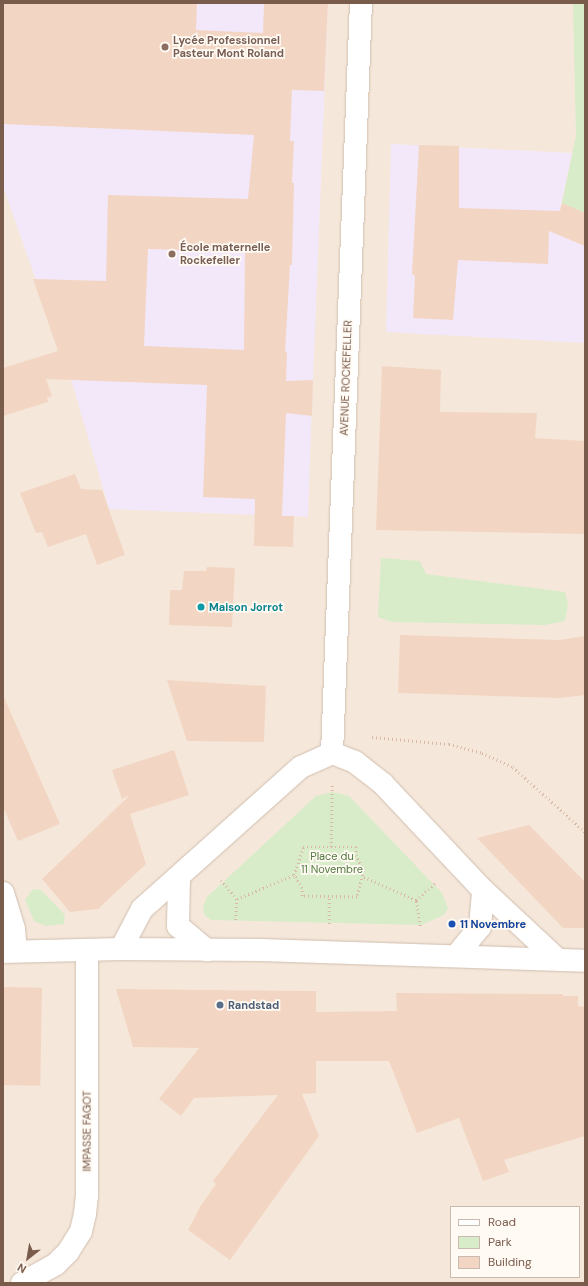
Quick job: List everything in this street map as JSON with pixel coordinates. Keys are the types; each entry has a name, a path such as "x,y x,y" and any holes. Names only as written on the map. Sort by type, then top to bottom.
{"street":[{"name":"AVENUE ROCKEFELLER","path":"332,753 361,3"},
{"path":"121,949 142,909 179,878 301,767 332,753 354,762 384,784 483,890 557,959"},
{"path":"179,878 178,926 207,950"},
{"path":"457,955 480,927 483,890"},
{"path":"3,892 14,929 9,952 121,949 207,950 457,955 585,961"},
{"name":"IMPASSE FAGOT","path":"22,1283 56,1264 68,1252 81,1231 85,1214 87,1196 87,950"}],"path":[{"path":"372,737 449,744 482,754 513,767 585,832"},
{"path":"331,847 332,785"},
{"path":"237,899 294,875 303,847 357,847 356,855 361,862 364,877 357,889 356,897 302,896 302,888 294,875"},
{"path":"364,877 416,900"},
{"path":"221,880 237,899 235,925"},
{"path":"416,900 439,880"},
{"path":"329,896 329,927"},
{"path":"416,900 420,928"}],"shaded area":[{"path":"3,3 585,3 585,1283 3,1283"},
{"path":"3,3 328,3 313,380 295,381 312,400 308,517 109,509 74,389 3,186"},
{"path":"391,144 572,153 555,233 585,246 585,343 386,332"}],"green space":[{"path":"573,3 585,3 585,213 562,203 576,136"},
{"path":"381,558 420,561 426,574 565,592 568,605 565,621 544,625 392,622 378,617"},
{"name":"Place du 11 Novembre","path":"332,792 349,796 442,893 448,908 444,915 421,925 211,920 204,915 203,906 207,897 316,796"},
{"path":"33,889 41,890 65,915 64,924 46,926 34,921 25,900"}],"building":[{"path":"3,3 197,3 196,30 263,33 264,3 328,3 324,91 292,90 290,141 294,141 292,183 294,183 292,265 290,265 285,352 287,352 286,381 313,380 312,416 286,413 282,516 294,516 293,547 254,546 255,499 203,497 207,385 46,379 52,396 47,398 48,402 3,416 3,368 58,351 33,279 106,281 108,195 248,199 254,135 3,124","holes":["148,249 245,252 244,350 144,346"]},
{"path":"419,145 459,146 459,208 560,211 562,203 585,213 585,246 549,231 548,264 458,260 453,320 413,318 415,276 412,274"},
{"path":"382,366 441,370 440,412 537,413 535,438 585,441 585,534 376,530"},
{"path":"75,474 81,489 102,490 125,555 97,565 86,534 48,547 42,532 36,533 20,493"},
{"name":"Maison Jorrot","path":"207,567 235,568 232,627 169,625 170,590 182,590 184,571 206,571"},
{"path":"400,635 559,640 585,636 585,695 559,698 398,693"},
{"path":"167,680 266,686 264,742 187,741"},
{"path":"3,695 60,824 18,841 3,807"},
{"path":"174,750 189,795 130,814 146,864 98,909 70,912 42,879 130,795 122,799 112,770"},
{"path":"529,825 585,882 585,928 563,928 477,838"},
{"path":"3,987 42,988 40,1086 3,1085"},
{"path":"116,989 316,991 316,1012 397,1011 396,993 563,994 563,996 578,996 578,1006 585,1007 585,1136 504,1160 509,1172 483,1181 459,1118 417,1133 389,1061 316,1061 316,1093 302,1094 319,1136 230,1260 188,1230 200,1207 216,1184 213,1181 278,1095 194,1098 181,1116 159,1099 199,1048 133,1047"}],"place":[{"name":"Lycée Professionnel Pasteur Mont Roland","path":"165,47"},
{"name":"École maternelle Rockefeller","path":"172,254"},
{"name":"Maison Jorrot","path":"201,607"},
{"name":"11 Novembre","path":"452,924"},
{"name":"Randstad","path":"220,1005"}]}
